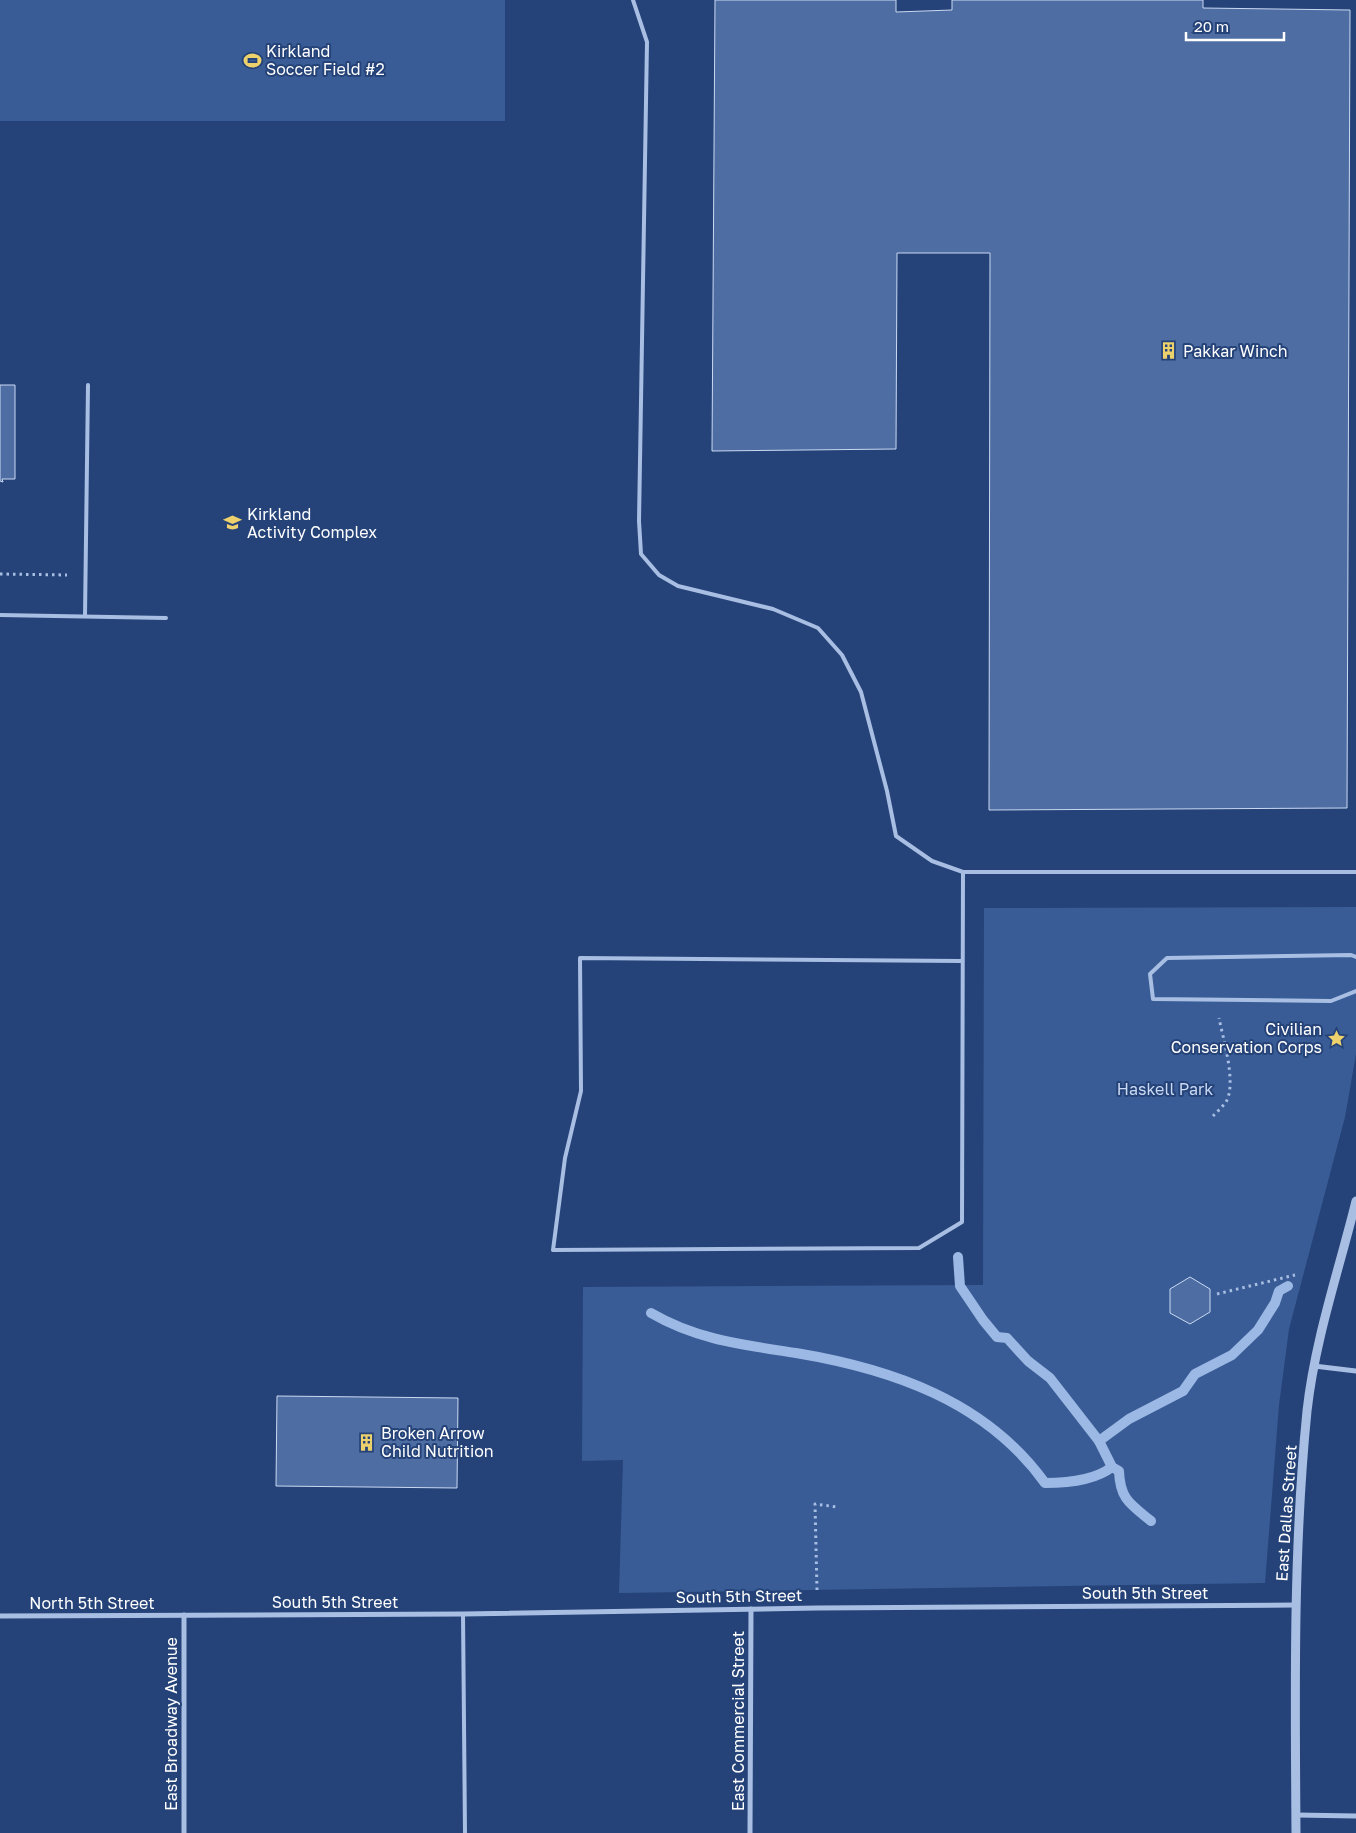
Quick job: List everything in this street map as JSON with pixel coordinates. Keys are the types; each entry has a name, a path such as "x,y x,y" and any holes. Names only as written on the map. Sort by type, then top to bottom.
{"street":[{"name":"East Dallas Street","path":"1296,1833 1296,1605 1307,1410 1324,1322 1356,1201"},
{"path":"1314,1366 1356,1371"},
{"name":"South 5th Street","path":"184,1615 463,1614 751,1608 1296,1605"},
{"name":"East Commercial Street","path":"750,1833 751,1608"},
{"name":"North 5th Street","path":"0,1616 184,1615"},
{"name":"East Broadway Avenue","path":"184,1615 184,1833"},
{"path":"1296,1815 1356,1816"}],"lane":[{"path":"633,0 647,42 639,522 641,554 659,575 678,586 773,609 818,628 842,655 861,692 887,791 896,836 932,861 963,872 1356,872"},
{"path":"85,616 88,385"},
{"path":"0,615 166,618"},
{"path":"962,962 580,958 581,1091 565,1158 553,1250 919,1248 962,1222 963,872"},
{"path":"1356,957 1351,955 1168,958 1150,974 1153,999 1331,1001 1356,991"},
{"path":"463,1614 465,1833"}],"path":[{"path":"0,574 86,575"},
{"path":"1213,1116 1226,1101 1230,1091 1230,1076 1216,1000"},
{"path":"1217,1294 1295,1275"},
{"path":"817,1608 815,1504 837,1507"}],"green space":[{"name":"Kirkland Soccer Field #2","path":"0,0 505,0 505,121 0,121"},
{"name":"Haskell Park","path":"1356,907 1356,1054 1345,1117 1289,1329 1279,1405 1265,1583 619,1593 623,1460 582,1461 583,1287 983,1285 984,908"}],"building":[{"name":"Pakkar Winch","path":"715,0 896,0 896,12 952,10 952,0 1203,0 1203,8 1350,10 1347,808 989,810 990,253 897,253 896,449 712,451"},
{"path":"0,385 15,385 15,479 2,479 3,482 0,481"},
{"path":"1190,1277 1210,1289 1210,1312 1190,1324 1170,1313 1170,1289"},
{"name":"Broken Arrow Child Nutrition","path":"277,1396 458,1398 457,1488 276,1486"}],"waterway":[{"path":"958,1257 960,1286 983,1320 997,1337 1007,1338 1028,1361 1050,1378 1099,1441 1112,1467 1119,1471 1121,1488 1124,1495 1137,1510 1151,1521"},
{"path":"1099,1441 1129,1419 1183,1391 1195,1374 1232,1355 1258,1330 1275,1303 1279,1291 1288,1286"},
{"path":"651,1313 686,1330 740,1344 832,1360 867,1369 934,1393 966,1410 995,1430 1021,1455 1045,1483 1071,1482 1089,1478 1112,1467"}],"place":[{"name":"Kirkland Soccer Field #2","path":"252,60"},
{"name":"Pakkar Winch","path":"1169,351"},
{"name":"Kirkland Activity Complex","path":"233,523"},
{"name":"Civilian Conservation Corps","path":"1336,1038"},
{"name":"Broken Arrow Child Nutrition","path":"367,1442"}]}
